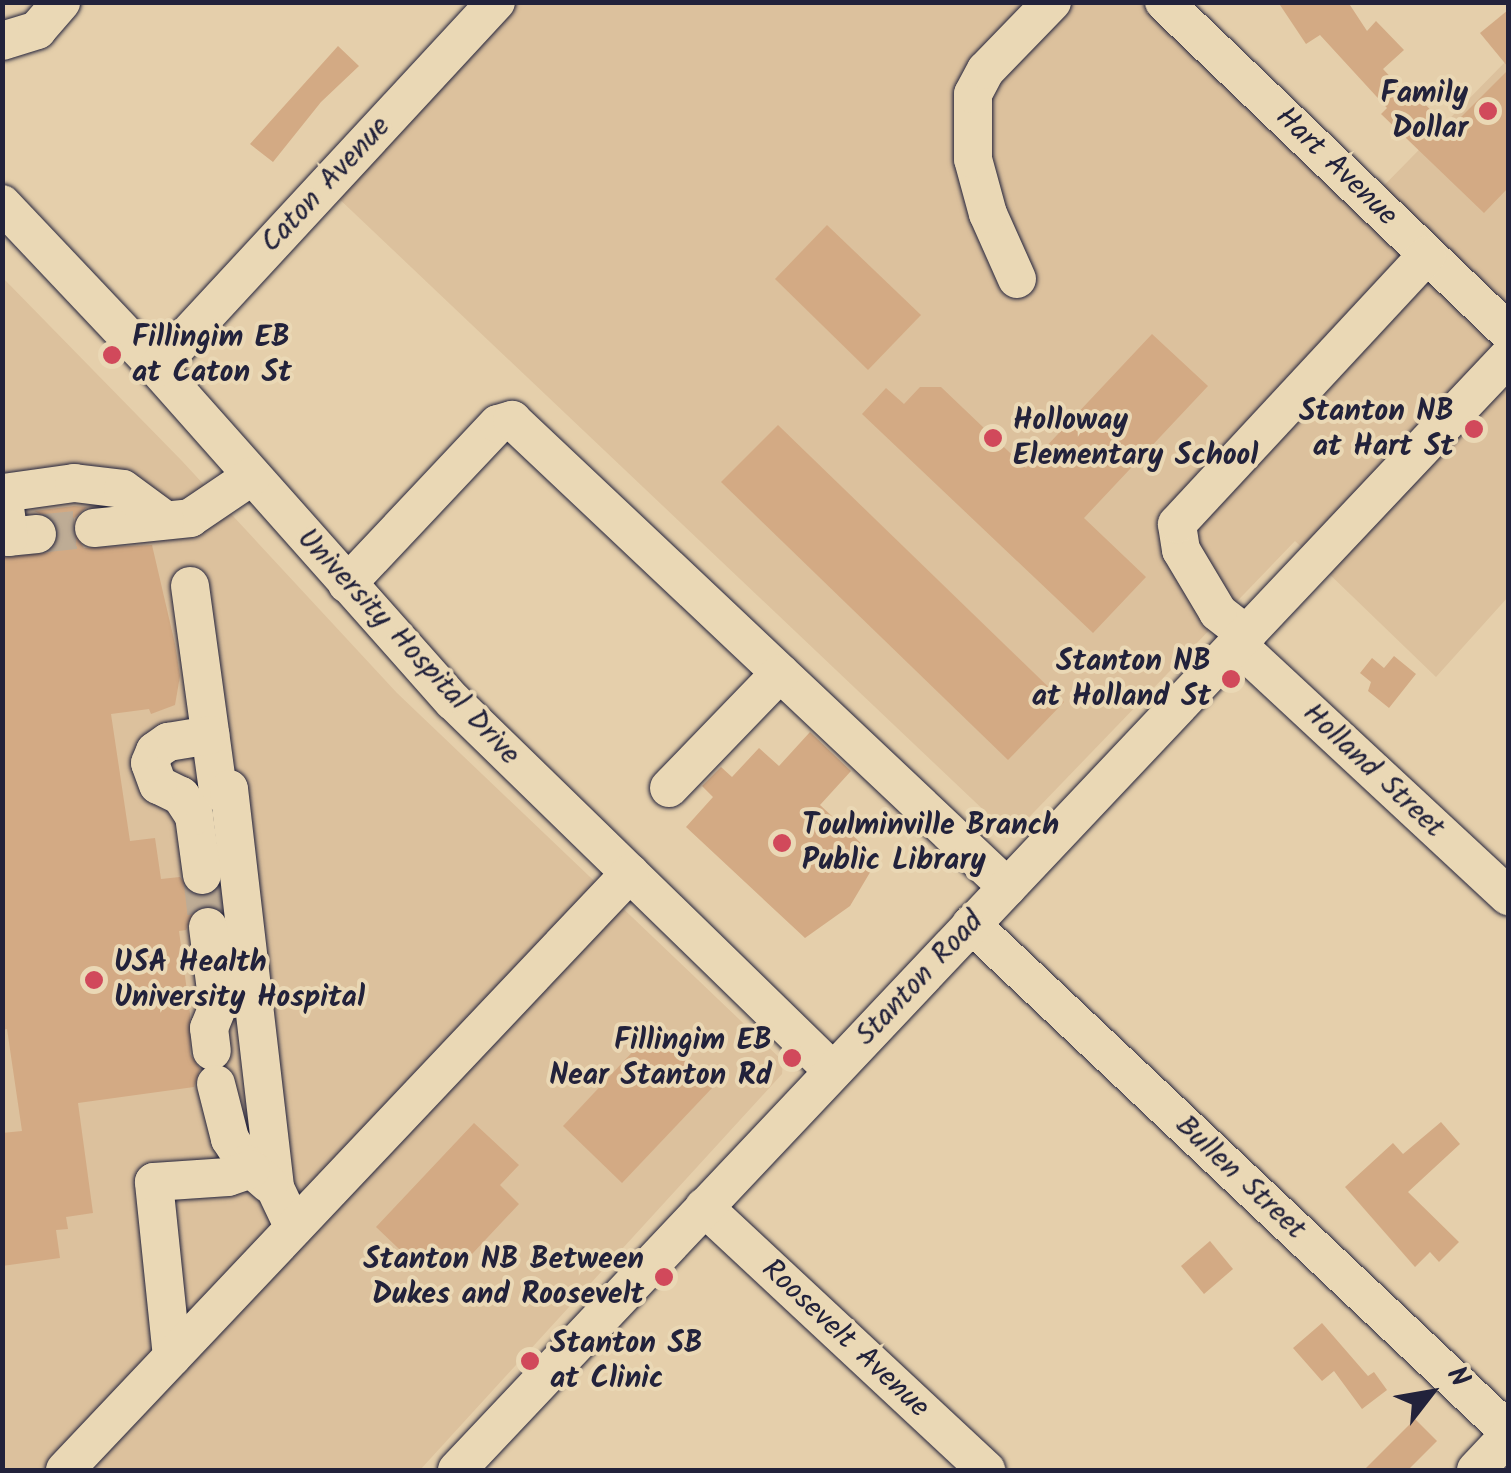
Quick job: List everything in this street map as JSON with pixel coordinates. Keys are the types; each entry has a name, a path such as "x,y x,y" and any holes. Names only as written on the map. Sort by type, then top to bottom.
{"street":[{"path":"2,41 37,30 62,2"},
{"name":"Caton Avenue","path":"157,368 496,2"},
{"path":"1017,279 988,214 973,159 973,94 986,70 1052,2"},
{"name":"Hart Avenue","path":"1164,2 1508,332"},
{"name":"University Hospital Drive","path":"2,204 157,368 347,584 499,748 833,1071"},
{"name":"Holland Street","path":"1427,255 1177,524 1181,550 1218,612 1242,640 1508,896"},
{"name":"Stanton Road","path":"456,1470 1508,357"},
{"path":"347,584 498,424 512,420 1007,887"},
{"path":"94,528 166,520 207,510 252,476"},
{"path":"37,534 9,537 3,493 74,483 123,489 166,520"},
{"path":"190,586 218,791 229,790 263,1178"},
{"path":"670,788 780,673"},
{"path":"202,875 194,816 181,796 158,785 150,762 155,751 168,742 210,735"},
{"path":"65,1470 630,873"},
{"name":"Bullen Street","path":"972,924 1508,1434"},
{"path":"208,927 218,1006 209,1028 222,1122 294,1228"},
{"path":"172,1357 154,1182 263,1178"},
{"name":"Roosevelt Avenue","path":"704,1207 986,1470"},
{"path":"1476,1470 1508,1434"}],"shaded area":[{"name":"Holloway Elementary School","path":"514,3 1141,3 1360,210 1508,59 1508,597 1436,677 1295,541 1011,836 334,194"},
{"path":"2,277 182,461 397,693 783,1061 782,1074 420,1470 3,1470"}],"building":[{"path":"1278,2 1348,2 1367,31 1376,21 1404,50 1383,69 1414,102 1419,98 1449,129 1508,70 1508,188 1484,213 1381,114 1387,108 1320,35 1306,44"},
{"path":"1508,10 1508,67 1480,33"},
{"path":"338,46 359,66 321,102 273,162 250,144"},
{"path":"827,225 921,315 868,370 775,279"},
{"path":"1152,334 1208,386 1084,518 1146,577 1093,633 862,414 886,388 904,404 920,387 941,387 1026,468"},
{"path":"778,425 1064,702 1008,760 721,482"},
{"name":"USA Health University Hospital","path":"87,507 74,518 72,529 84,548 152,545 175,644 180,676 175,705 151,714 149,709 111,714 130,841 155,838 161,879 180,877 194,896 206,897 218,890 220,909 206,905 195,909 186,930 179,931 190,1014 190,1054 200,1069 194,1087 78,1103 93,1213 66,1217 68,1229 56,1230 60,1258 2,1266 2,1133 22,1131 7,1029 2,1030 2,558 51,552 58,542 56,522 34,511"},
{"path":"1394,656 1416,674 1389,708 1368,691 1371,682 1360,673 1372,658 1384,668"},
{"name":"Toulminville Branch Public Library","path":"810,732 851,771 820,805 878,859 850,906 805,938 686,827 713,797 702,786 721,767 732,777 759,748 779,766"},
{"path":"653,1030 713,1087 622,1183 563,1126"},
{"path":"1441,1122 1460,1144 1408,1192 1459,1242 1439,1262 1430,1252 1415,1267 1345,1187 1393,1143 1403,1154"},
{"path":"474,1123 519,1165 500,1185 519,1204 458,1269 436,1249 419,1268 376,1227"},
{"path":"1210,1241 1233,1269 1204,1294 1181,1266"},
{"path":"1322,1323 1368,1376 1374,1372 1387,1390 1362,1409 1334,1371 1322,1381 1293,1348"},
{"path":"1415,1419 1437,1441 1408,1470 1364,1470"}],"tunnel":[{"path":"37,534 94,528"},
{"path":"202,875 208,927"}],"place":[{"name":"Family Dollar","path":"1488,111"},
{"name":"Fillingim EB at Caton St","path":"112,355"},
{"name":"Stanton NB at Hart St","path":"1474,429"},
{"name":"Holloway Elementary School","path":"993,438"},
{"name":"Stanton NB at Holland St","path":"1231,679"},
{"name":"Toulminville Branch Public Library","path":"782,843"},
{"name":"USA Health University Hospital","path":"94,980"},
{"name":"Fillingim EB Near Stanton Rd","path":"792,1058"},
{"name":"Stanton NB Between Dukes and Roosevelt","path":"664,1277"},
{"name":"Stanton SB at Clinic","path":"530,1361"}]}
